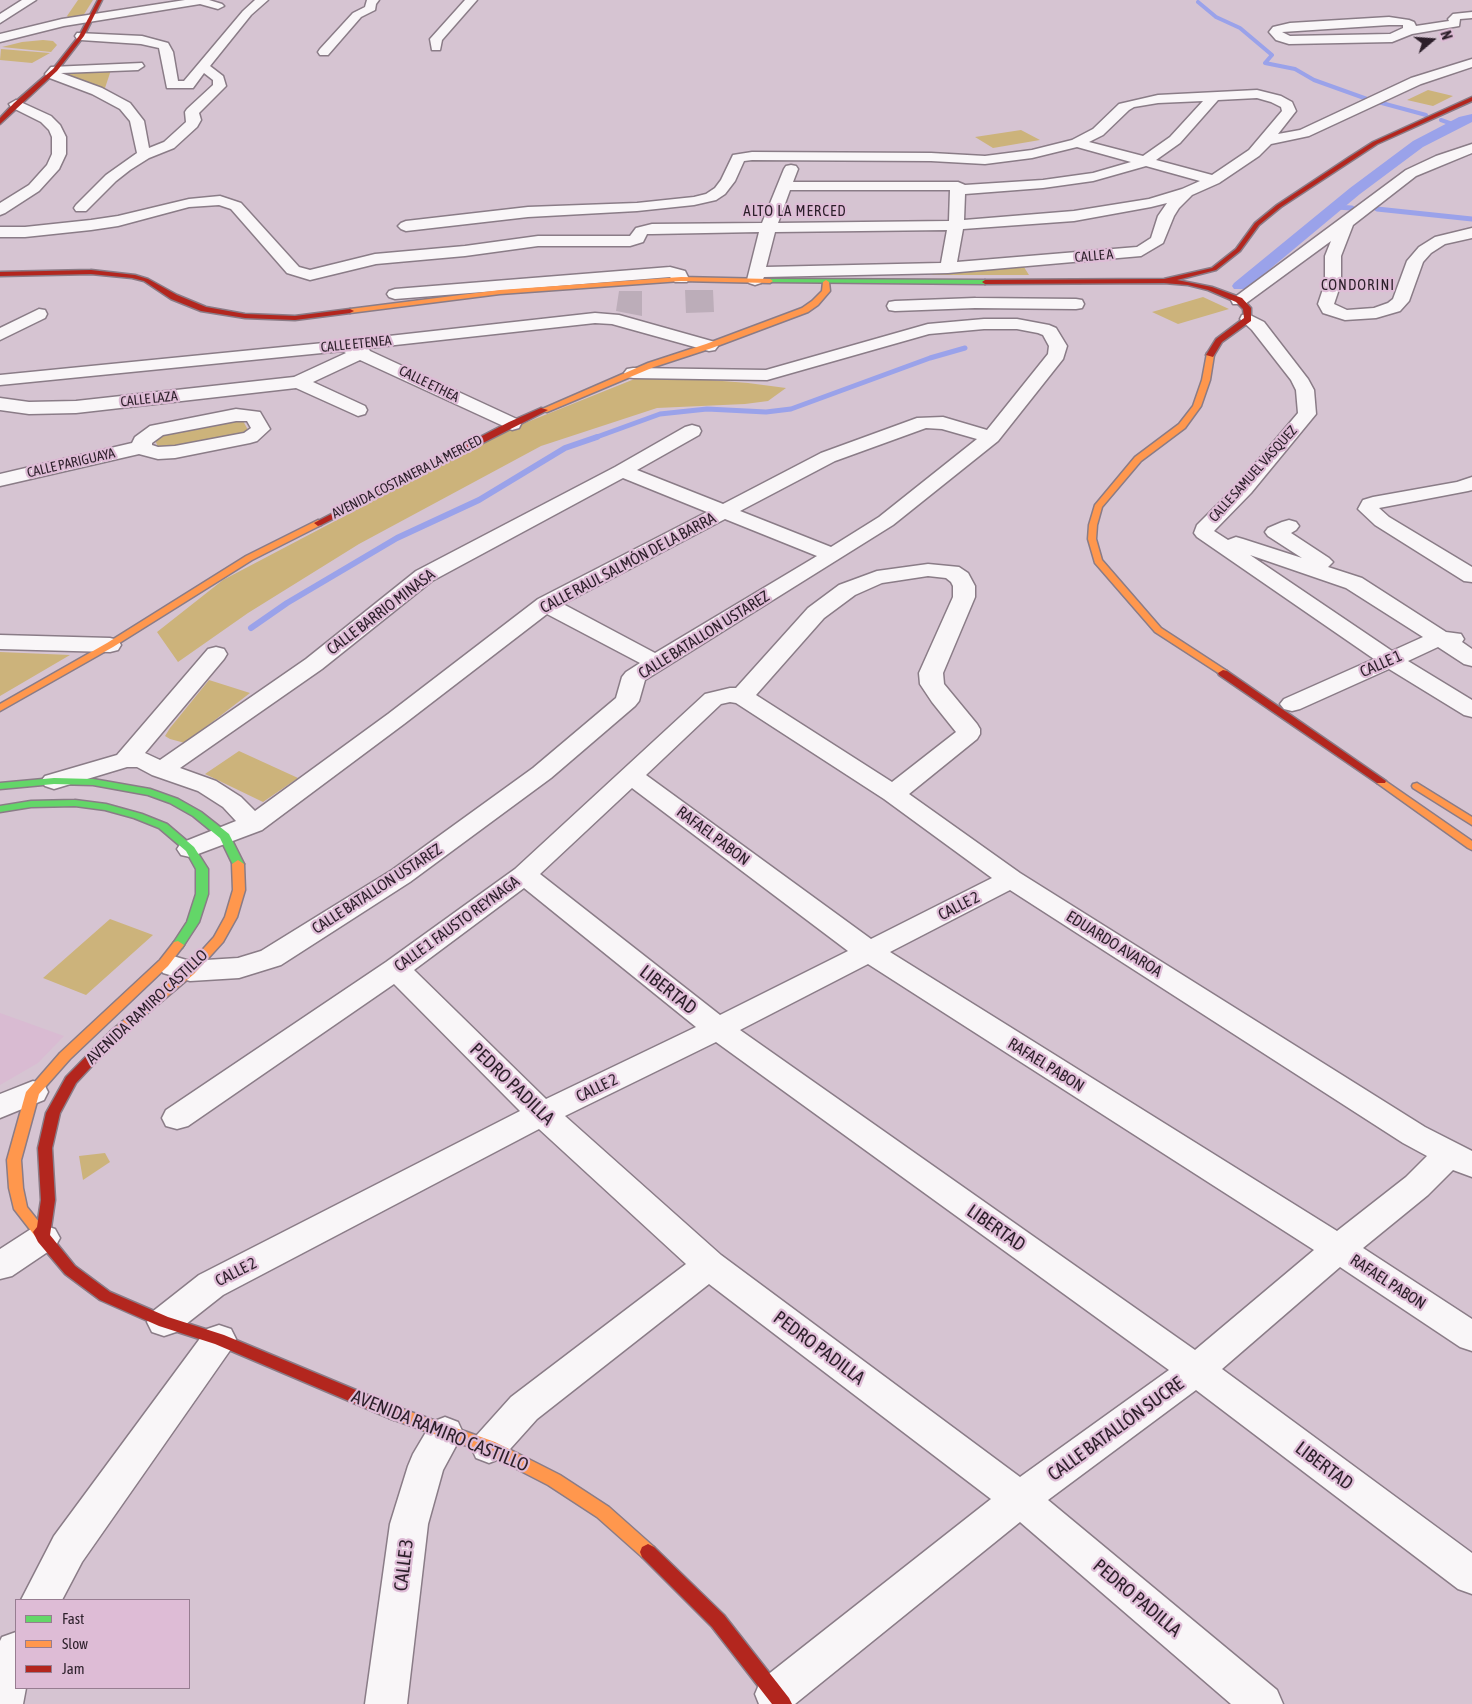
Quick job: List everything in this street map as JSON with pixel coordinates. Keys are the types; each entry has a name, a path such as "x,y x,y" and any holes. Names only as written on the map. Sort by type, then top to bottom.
{"main road":[{"path":"0,122 16,104 53,72 81,36 100,0"},
{"path":"1164,281 1214,268 1238,250 1257,224 1279,206 1327,174 1375,143 1472,99"},
{"path":"0,274 92,272 133,276 146,280 174,297 204,309 245,316 295,318 491,293 681,279 755,276 826,282 1164,281 1188,283 1210,288 1236,299 1247,308 1248,319 1219,341 1210,354 1206,380 1197,406 1182,426 1138,459 1098,507 1092,538 1098,561 1158,630 1289,706 1364,768 1472,846"},
{"name":"AVENIDA COSTANERA LA MERCED","path":"0,708 110,645 249,558 512,424 651,365 710,346 804,310 816,303 826,290 826,282"},
{"path":"1123,588 1152,607"},
{"path":"1407,779 1472,822"},
{"name":"AVENIDA RAMIRO CASTILLO","path":"0,786 54,781 93,782 150,792 174,801 197,814 225,836 238,863 239,890 231,917 222,924 219,939 190,971 110,1038 70,1080 53,1113 45,1148 48,1200 43,1238"},
{"name":"AVENIDA RAMIRO CASTILLO","path":"0,808 31,804 75,804 106,807 138,816 163,826 190,849 202,869 202,894 197,922 164,963 65,1056 33,1092 14,1160 16,1188 21,1209 70,1270 105,1296 164,1322 219,1339 445,1433 489,1447 554,1480 603,1512 660,1563 718,1621 779,1699"}],"street":[{"path":"0,19 30,0"},
{"path":"244,3 262,0"},
{"path":"81,36 142,40 164,46 168,52 172,85 188,85 247,13 262,0"},
{"path":"324,52 357,15 371,8 370,3 373,0"},
{"path":"436,47 435,42 440,33 470,0"},
{"path":"0,38 62,23 105,19 143,8 222,5"},
{"path":"62,23 70,8"},
{"path":"1409,31 1410,24 1399,21 1290,27 1276,30 1275,32 1280,37 1289,40 1392,38 1409,31 1455,24 1454,19 1457,16 1472,15"},
{"path":"1266,141 1304,133 1416,81 1472,63"},
{"path":"53,72 138,66"},
{"path":"81,208 111,178 144,154 163,148 176,140 192,124 194,120 192,112 220,86 219,79 204,67"},
{"path":"53,72 97,91 124,106 137,121 144,154"},
{"name":"CALLE A","path":"755,276 948,268 1141,251 1158,240 1166,216 1173,205 1186,192 1214,180 1254,153 1266,141 1289,111 1287,105 1276,99 1257,94 1214,96"},
{"path":"406,226 528,212 637,207 694,201 711,197 720,191 728,181 738,158 752,156 796,155 985,160 1032,154 1077,143 1098,132 1124,107 1131,104 1177,96 1214,96"},
{"path":"958,190 1013,187 1093,177 1144,162 1175,140 1214,96"},
{"path":"0,210 34,188 54,166 59,154 59,137 55,128 46,119 16,104"},
{"path":"1077,143 1214,180"},
{"path":"1236,299 1346,224 1410,173 1472,148"},
{"path":"755,276 768,228 786,186 796,155"},
{"path":"786,186 958,186 956,225 948,268"},
{"path":"0,232 25,232 91,225 189,203 220,200 236,206 293,270 302,274 310,274 331,272 375,259 465,251 538,241 630,241 638,239 641,231 652,230 956,225 1074,216 1151,203 1186,192"},
{"path":"1346,224 1333,256 1333,283 1326,304 1329,309 1344,315 1376,313 1394,307 1401,301 1415,261 1425,250 1440,240 1472,233"},
{"path":"395,294 670,272 679,274 681,279"},
{"path":"895,306 975,303 1076,304"},
{"path":"0,334 39,314"},
{"name":"CALLE ETENEA","path":"0,380 353,349 595,318 613,319 710,346"},
{"name":"CALLE SAMUEL VASQUEZ","path":"1204,533 1204,528 1244,489 1307,414 1305,390 1299,379 1258,326 1248,319"},
{"name":"CALLE BATALLON USTAREZ","path":"190,971 239,968 271,958 401,876 534,779 627,701 634,677 886,521 991,438 1054,360 1057,355 1058,346 1050,332 1029,325 1003,323 928,329 767,375 633,373"},
{"name":"CALLE LAZA","path":"0,404 29,408 76,407 278,386 298,382 353,349"},
{"name":"CALLE ETHEA","path":"353,349 512,424"},
{"path":"298,382 358,410"},
{"path":"142,447 142,441 147,436 164,428 236,415 254,416 278,386"},
{"name":"CALLE PARIGUAYA","path":"0,480 142,447 146,450 166,453 250,436 261,430 254,416"},
{"name":"CALLE RAUL SALMÓN DE LA BARRA","path":"190,849 253,824 396,719 546,604 828,458 907,426 934,421 991,438"},
{"name":"CALLE BARRIO MINASA","path":"161,770 314,664 424,576 622,471 692,431"},
{"path":"622,471 833,555"},
{"path":"1472,483 1448,490 1370,504 1368,509 1382,521 1472,576"},
{"path":"1289,526 1275,532 1438,639 1472,659"},
{"path":"1204,533 1354,584"},
{"path":"1204,533 1390,660 1472,710"},
{"path":"742,696 816,612 847,590 877,577 928,570 951,572 960,578 964,586 964,597 931,673 932,684 940,697 968,729 968,734 893,794"},
{"path":"546,604 656,662"},
{"name":"CALLE 1","path":"1289,706 1438,639 1472,640"},
{"path":"0,642 110,645"},
{"path":"126,760 216,654"},
{"name":"CALLE 1 FAUSTO REYNAGA","path":"177,1118 396,969 524,875 714,699 730,694 742,696"},
{"name":"EDUARDO AVAROA","path":"742,696 893,794 1011,880 1406,1130 1461,1160"},
{"path":"54,781 126,760 142,760 161,770 207,786 232,802 253,824"},
{"name":"RAFAEL PABON","path":"632,776 869,952 1338,1249 1472,1337"},
{"name":"LIBERTAD","path":"524,875 718,1029 1196,1370 1472,1576"},
{"name":"CALLE 2","path":"164,1322 211,1285 542,1114 718,1029 1011,880"},
{"path":"164,963 190,971"},
{"name":"PEDRO PADILLA","path":"396,969 542,1114 708,1265 1020,1499 1262,1704"},
{"path":"0,1107 33,1092"},
{"name":"CALLE BATALLÓN SUCRE","path":"779,1699 1020,1499 1196,1370 1338,1249 1417,1186 1461,1160"},
{"path":"0,1266 43,1238"},
{"path":"489,1447 524,1408 708,1265"},
{"path":"42,1599 68,1549 219,1339"},
{"name":"CALLE 3","path":"386,1704 409,1524 426,1466 445,1433"},
{"path":"2,1704 15,1654"}],"shaded area":[{"path":"78,0 93,0 83,16 69,18 67,16"},
{"path":"53,41 57,45 51,52 2,47 22,42"},
{"path":"1,49 50,53 32,63 0,60"},
{"path":"111,70 105,88 100,89 68,76 67,73"},
{"path":"1428,90 1453,96 1433,106 1407,100"},
{"path":"1021,130 1040,140 993,148 975,137"},
{"path":"1022,264 1029,275 931,275 941,270"},
{"path":"1203,297 1229,309 1178,324 1152,312"},
{"path":"637,378 697,379 786,388 768,401 745,404 657,408 541,446 359,544 248,613 178,662 157,632 223,580 510,429"},
{"path":"242,419 248,430 243,434 159,449 154,438 160,434"},
{"path":"0,652 70,655 0,696"},
{"path":"209,680 250,693 185,743 165,736 170,728"},
{"path":"239,751 298,778 263,802 205,774"},
{"path":"110,919 153,935 86,995 43,978"},
{"path":"0,1013 64,1036 38,1063 0,1085"},
{"path":"105,1153 110,1162 83,1180 79,1156"}],"building":[{"path":"685,290 713,290 714,312 686,313"},
{"path":"619,291 642,291 642,316 616,311"}],"waterway":[{"path":"1198,2 1216,17 1240,28 1272,55 1265,63 1295,69 1314,80 1367,99 1426,115"},
{"path":"1240,286 1355,191 1418,144 1464,120 1472,118"},
{"path":"1441,120 1455,125"},
{"path":"1336,207 1352,208"},
{"path":"1377,209 1472,219"},
{"path":"594,438 660,414 707,409 766,412 791,409 930,358 965,348"},
{"path":"251,628 287,603 397,538 479,500 565,448 597,437"}],"traffic: fast":[{"path":"770,281 985,282"},
{"path":"0,786 54,781 93,782 150,792 174,801 197,814 225,836 238,864"},
{"path":"0,809 31,804 75,803 106,807 138,816 163,826 190,849 202,869 202,894 193,922 178,945"}],"traffic: slow":[{"path":"350,311 500,292 681,279 770,281"},
{"path":"544,410 651,365 709,346 805,310 815,303 826,291 826,282"},
{"path":"1210,355 1206,380 1197,406 1182,426 1138,459 1098,507 1093,525 1092,539 1098,561 1158,630 1223,673"},
{"path":"0,708 110,645 249,558 318,523"},
{"path":"1381,781 1472,846"},
{"path":"1417,786 1472,822"},
{"path":"114,1035 190,971 219,939 231,917 239,890 238,864"},
{"path":"40,1232 21,1209 16,1188 14,1160 33,1092 65,1056 164,963 178,945"},
{"path":"394,1413 489,1447 554,1480 603,1512 648,1552"}],"traffic: jam":[{"path":"0,122 16,104 55,70 81,36 100,0"},
{"path":"1164,281 1214,269 1238,250 1257,224 1279,206 1350,159 1375,143 1472,99"},
{"path":"0,274 91,272 133,276 146,280 174,297 204,309 245,316 295,318 350,311"},
{"path":"985,282 1164,281 1188,283 1210,288 1239,300 1247,308 1248,319 1219,341 1210,355"},
{"path":"318,523 512,424 544,410"},
{"path":"1223,673 1381,781"},
{"path":"43,1238 48,1200 45,1148 53,1113 71,1080 114,1035"},
{"path":"40,1232 70,1270 105,1296 164,1322 219,1339 394,1413"},
{"path":"648,1552 718,1621 783,1704"}],"district":[{"name":"ALTO LA MERCED","path":"795,211"},
{"name":"CONDORINI","path":"1358,285"}]}
